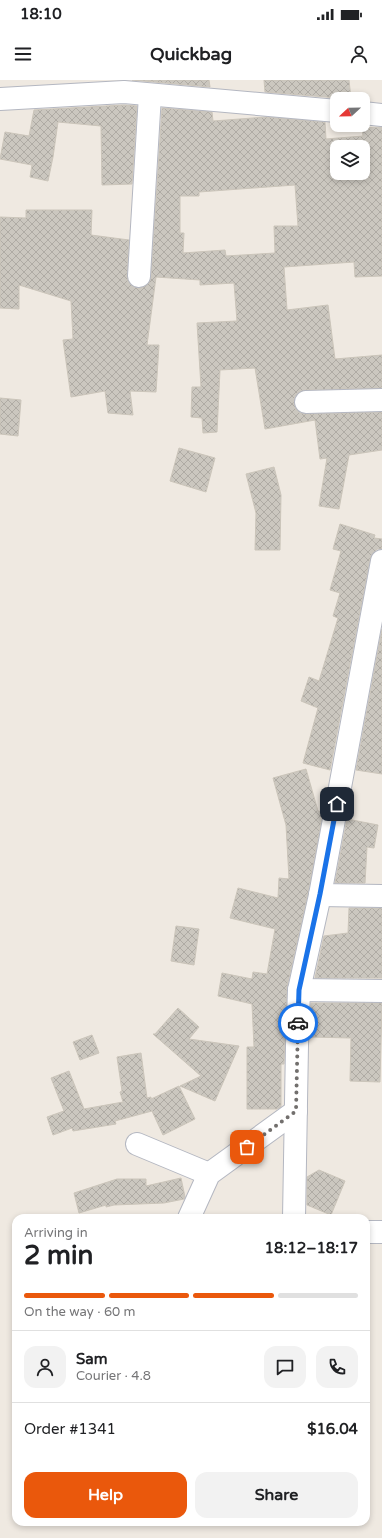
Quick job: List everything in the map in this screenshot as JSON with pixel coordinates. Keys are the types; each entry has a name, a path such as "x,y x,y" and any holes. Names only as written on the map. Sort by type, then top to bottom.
{"street":[{"path":"0,99 124,92 330,110"},
{"path":"139,276 150,95"},
{"path":"370,114 382,115"},
{"path":"306,402 382,400"},
{"path":"294,1214 296,1045 299,990 320,894 382,561"},
{"path":"320,894 382,896"},
{"path":"299,990 382,990"},
{"path":"191,1214 200,1191 210,1174 296,1111"},
{"path":"137,1144 210,1174"},
{"path":"370,1232 382,1232"}],"building":[{"path":"132,80 209,80 210,87"},
{"path":"264,80 349,80 350,92 330,92 330,97 265,92"},
{"path":"124,105 137,106 132,184 102,185 101,126 58,122 48,181 30,177 32,165 0,159 5,132 29,136 34,110"},
{"path":"162,108 212,112 213,121 266,117 325,122 326,139 363,136 362,132 370,132 370,128 382,127 382,276 355,277 354,262 284,267 287,310 328,305 335,359 382,355 382,388 306,390 299,392 295,396 294,403 296,409 300,413 382,412 382,450 349,455 339,509 319,506 327,458 320,459 315,420 265,429 255,368 220,370 217,432 203,433 202,418 191,417 192,387 201,387 197,323 237,321 234,283 200,285 200,280 156,277 147,345 159,345 156,392 130,391 133,415 108,413 105,391 71,397 63,340 73,339 71,301 19,285 19,309 0,308 0,217 26,218 26,210 92,210 91,235 129,240 128,281 132,286 138,288 144,287 149,283 151,277","holes":["295,185 298,226 274,226 275,253 226,256 225,250 183,253 184,233 180,233 180,196 199,196 199,192"]},
{"path":"0,398 21,400 18,436 0,434"},
{"path":"179,448 215,458 206,492 170,481"},
{"path":"274,467 281,495 280,550 255,550 256,513 246,474"},
{"path":"340,524 375,535 374,538 382,539 382,549 377,549 370,559 330,770 303,763 318,708 301,701 309,677 319,681 338,618 333,616 340,593 330,590 341,551 333,549"},
{"path":"382,629 382,774 356,770"},
{"path":"306,769 318,811 323,812 308,893 287,987 284,1064 281,1064 281,1107 277,1109 247,1109 247,1047 254,1047 252,1004 218,996 222,973 252,979 253,972 267,974 275,929 230,918 238,888 278,898 279,878 289,879 286,825 273,778"},
{"path":"347,819 378,825 374,848 367,847 365,883 335,883"},
{"path":"349,908 382,908 382,978 315,978 324,936 348,933"},
{"path":"176,926 199,929 194,965 171,961"},
{"path":"311,1003 382,1003 380,1082 350,1081 351,1038 310,1037"},
{"path":"178,1008 199,1027 189,1039 239,1046 215,1101 180,1086 201,1076 153,1034 155,1034"},
{"path":"92,1035 99,1053 80,1060 73,1042"},
{"path":"141,1053 147,1098 151,1097 151,1099 179,1086 195,1119 163,1135 152,1111 115,1121 116,1124 73,1131 72,1128 53,1135 47,1117 64,1111 51,1078 69,1071 84,1109 123,1102 120,1092 122,1091 117,1057"},
{"path":"319,1170 345,1181 331,1214 307,1205 307,1177"},
{"path":"181,1178 185,1197 184,1199 164,1203 114,1205 106,1207 106,1205 79,1213 74,1193 117,1179 146,1179 146,1186"}],"way so far":[{"path":"247,1147 296,1111 296,1045 298,1023"}],"route":[{"path":"298,1023 299,990 320,894 337,804"}]}
